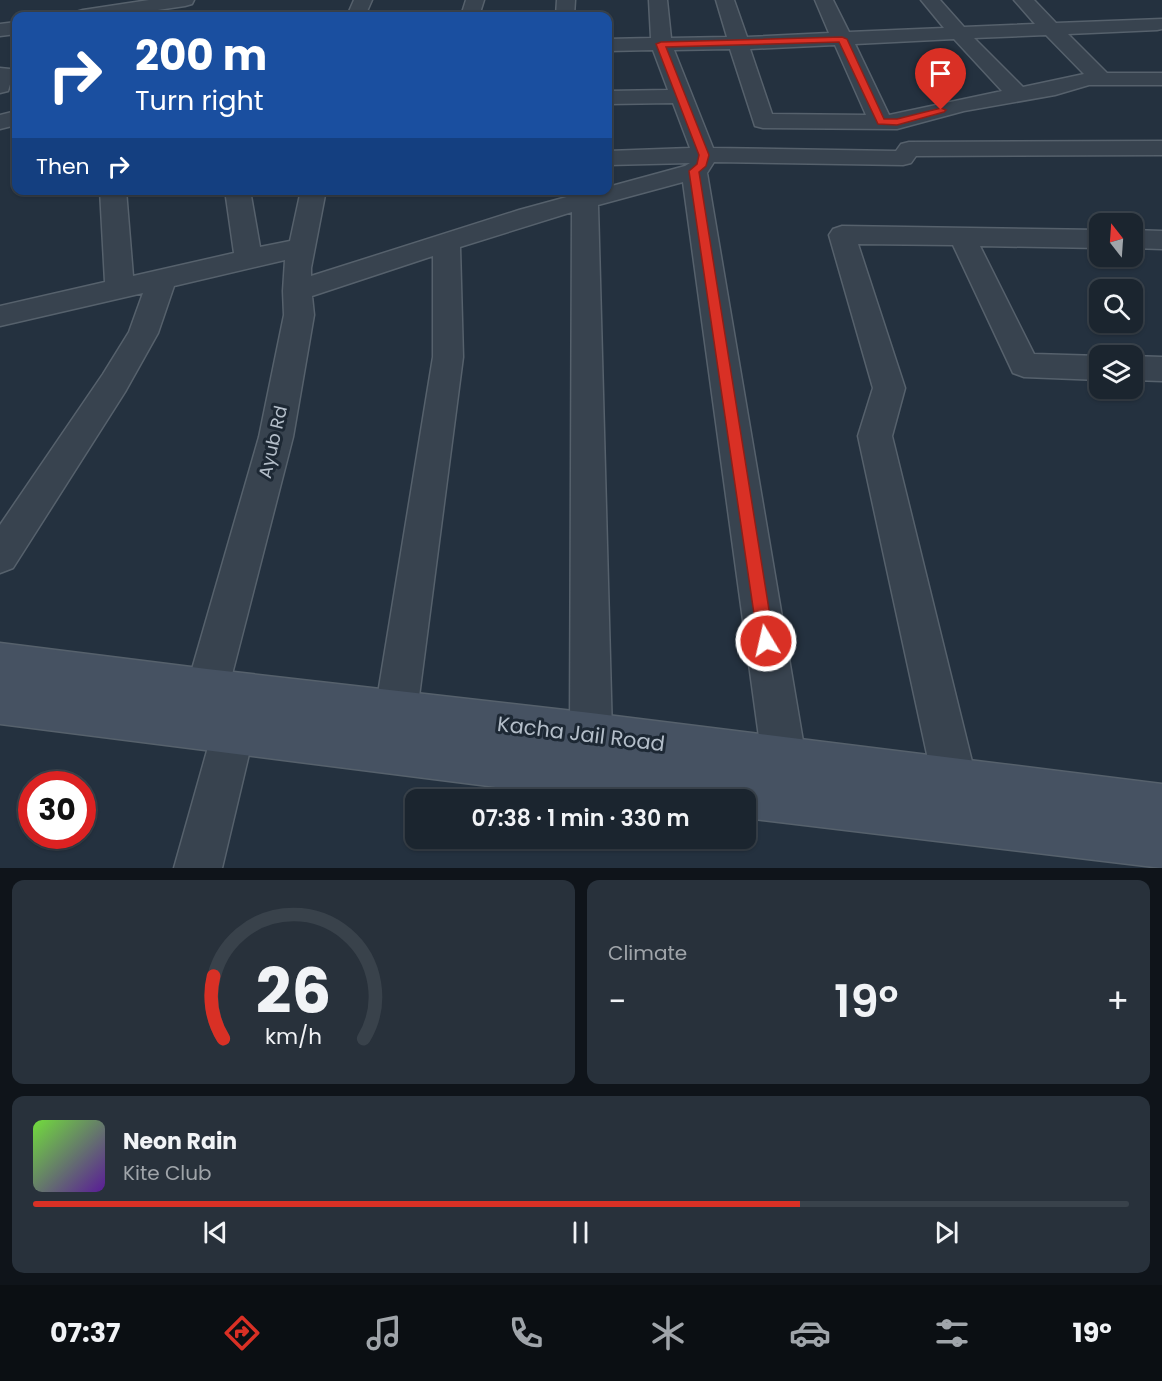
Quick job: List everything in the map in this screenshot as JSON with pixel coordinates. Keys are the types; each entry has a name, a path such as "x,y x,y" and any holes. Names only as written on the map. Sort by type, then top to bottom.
{"main road":[{"name":"Kacha Jail Road","path":"0,663 207,690 591,734 1162,807"},
{"path":"0,703 1162,846"}],"street":[{"path":"108,12 185,0"},
{"path":"363,0 371,0"},
{"path":"658,0 661,44 681,96 699,163 784,759"},
{"path":"724,0 763,121 897,122 963,105 1020,95 1088,79 1162,79"},
{"path":"824,0 881,122"},
{"path":"930,0 986,64 1020,95"},
{"path":"1023,0 1101,79"},
{"path":"612,45 739,43 961,34 1154,19"},
{"path":"612,98 681,96"},
{"path":"612,158 699,163 903,158 909,149 1162,148"},
{"path":"612,191 699,163"},
{"path":"113,195 120,289"},
{"path":"238,195 248,259"},
{"name":"Ayub Rd","path":"207,690 276,437 299,315 297,268 313,195"},
{"path":"297,291 600,195"},
{"path":"585,200 591,734"},
{"path":"955,782 875,436 889,388 842,235 1089,239"},
{"path":"962,237 1024,366 1089,368"},
{"path":"1143,239 1162,240"},
{"path":"396,712 448,357 446,242"},
{"path":"0,316 301,247"},
{"path":"0,555 114,383 143,333 162,279"},
{"path":"1143,368 1162,369"},
{"path":"198,868 233,733"}],"route":[{"path":"766,641 694,171 701,166 704,155 661,44 842,39 881,122 897,122 941,110"}]}
